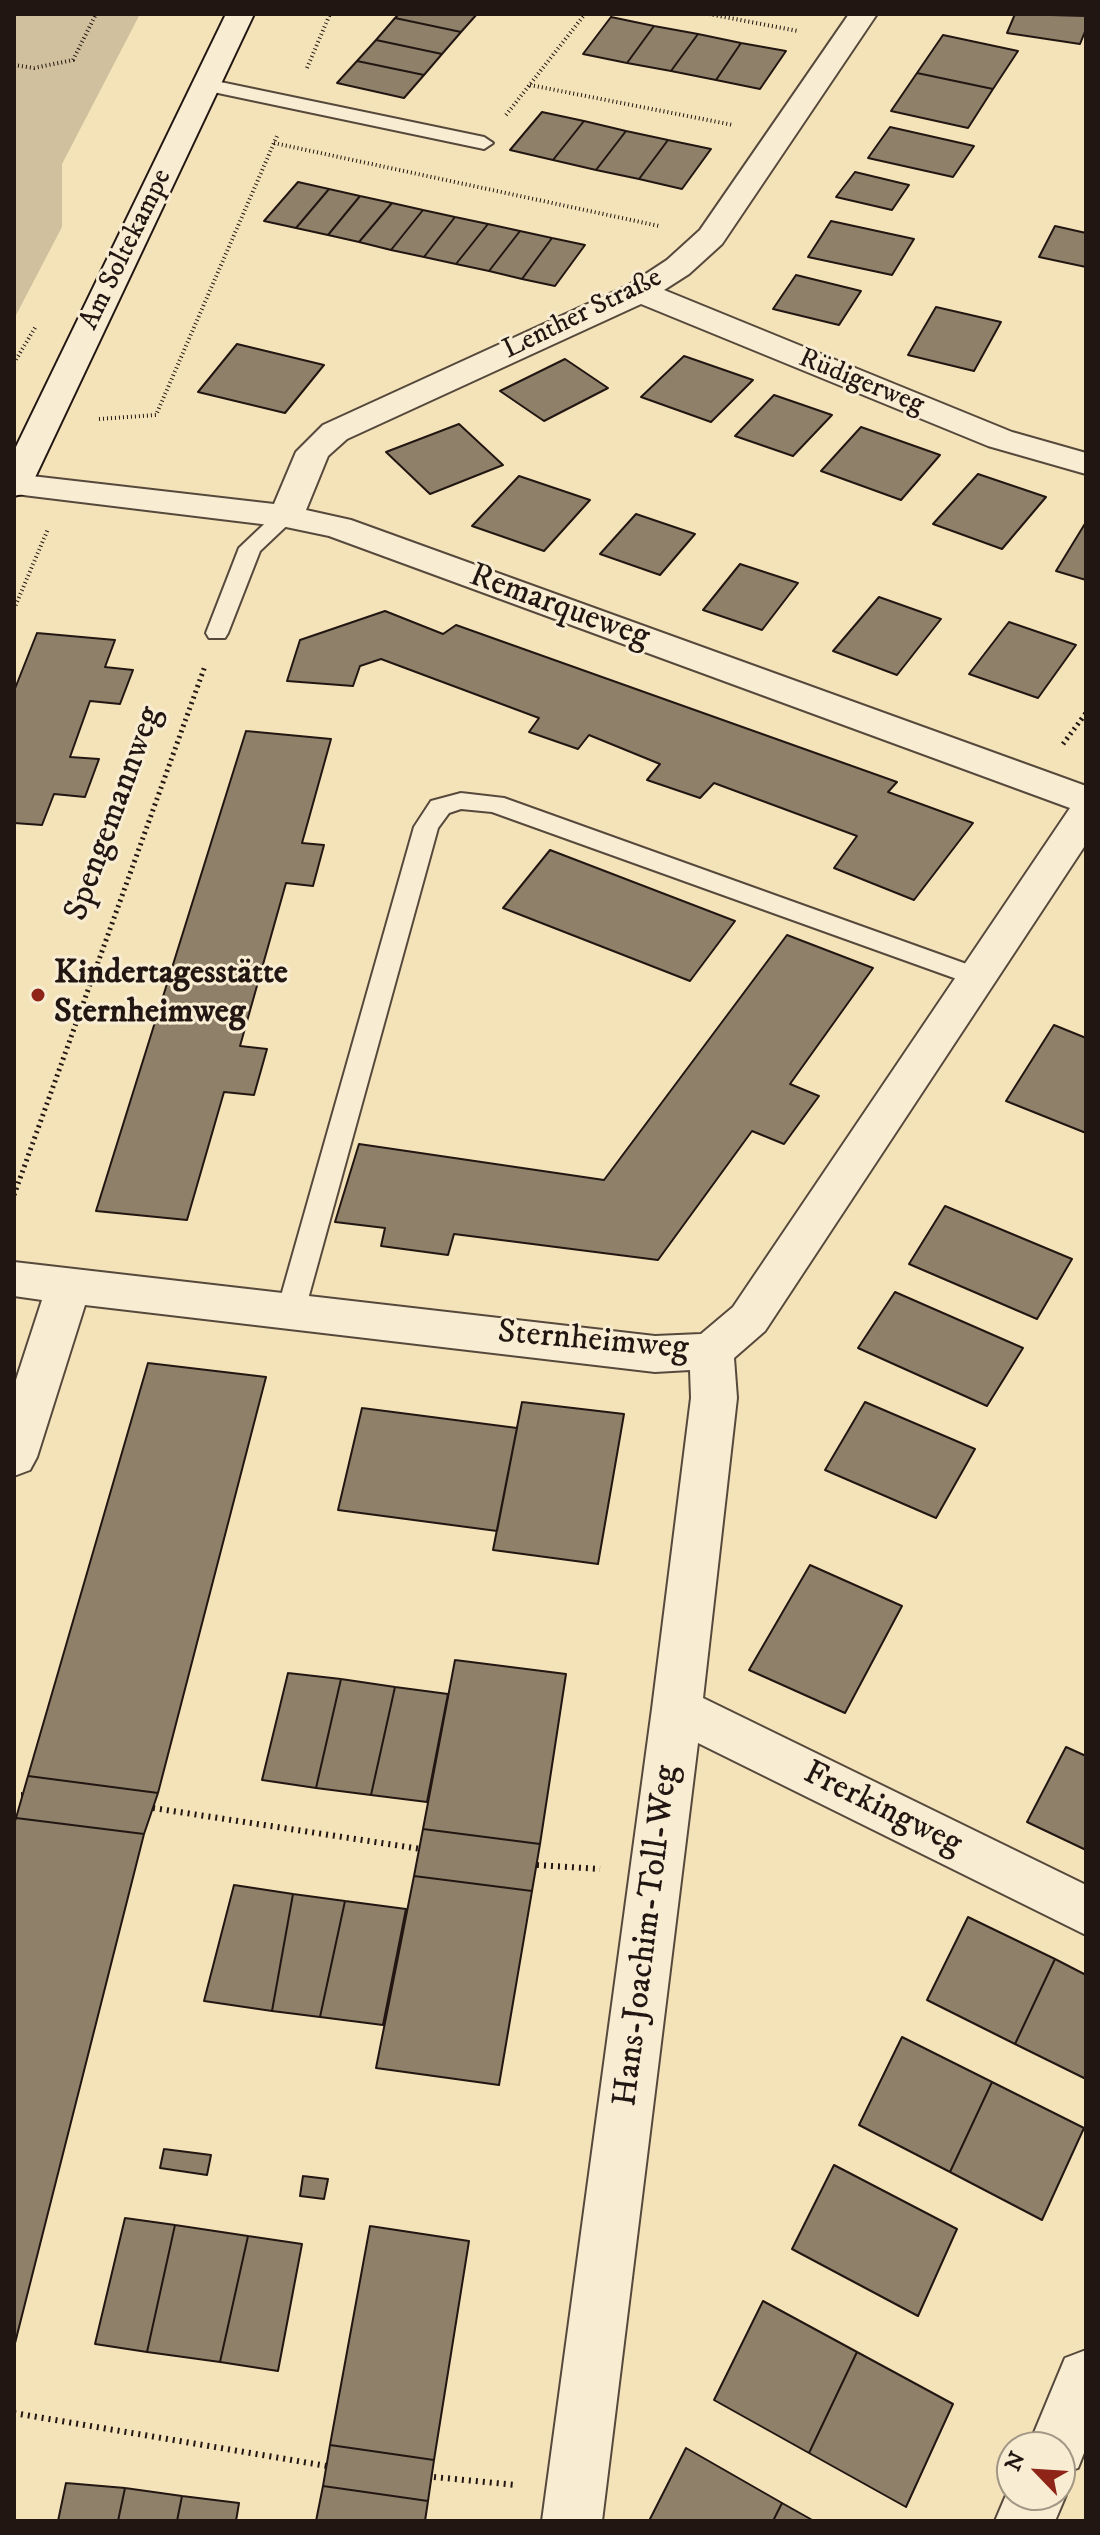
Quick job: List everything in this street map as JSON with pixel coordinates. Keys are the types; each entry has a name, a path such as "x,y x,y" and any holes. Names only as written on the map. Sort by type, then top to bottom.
{"street":[{"name":"Am Soltekampe","path":"15,485 240,14"},
{"name":"Lenther Straße","path":"286,516 313,452 335,432 640,292 711,237 863,14"},
{"name":"Rüdigerweg","path":"640,292 1000,439 1086,464"},
{"name":"Remarqueweg","path":"15,485 286,516 339,528 1086,800"},
{"name":"Sternheimweg","path":"14,1279 655,1354 711,1351 749,1319 1086,814"},
{"path":"14,1457 69,1285"},
{"name":"Hans-Joachim-Toll-Weg","path":"574,2506 714,1398 711,1351"},
{"name":"Frerkingweg","path":"677,1709 1086,1911"},
{"path":"1064,2431 1086,2379"}],"lane":[{"path":"206,85 484,143"},
{"path":"217,633 250,548 286,516"},
{"path":"291,1310 426,827 440,807 461,801 495,804 977,977"}],"path":[{"path":"14,65 34,68 73,60 96,14"},
{"path":"101,420 156,415 330,14"},
{"path":"453,181 585,14"},
{"path":"709,14 846,41"},
{"path":"530,85 781,134"},
{"path":"274,143 711,237"},
{"name":"Spengemannweg","path":"14,1195 217,633"},
{"path":"153,1808 421,1849"},
{"path":"14,2413 327,2466"},
{"path":"434,2477 574,2506"}],"shaded area":[{"path":"14,14 140,14 62,164 62,227 14,319"}],"building":[{"path":"399,14 477,14 461,32 395,18"},
{"path":"1015,14 1086,16 1086,29 1080,44 1007,33"},
{"path":"611,17 654,26 627,63 583,54"},
{"path":"395,18 461,32 442,54 376,40"},
{"path":"654,26 698,34 671,71 627,63"},
{"path":"698,34 741,43 716,80 671,71"},
{"path":"943,35 1018,51 993,89 917,73"},
{"path":"376,40 442,54 424,75 357,61"},
{"path":"741,43 786,51 760,89 716,80"},
{"path":"357,61 424,75 404,98 337,83"},
{"path":"917,73 993,89 968,128 891,111"},
{"path":"542,112 584,121 553,160 510,150"},
{"path":"584,121 626,131 596,170 553,160"},
{"path":"890,127 974,146 953,177 868,158"},
{"path":"626,131 668,140 639,179 596,170"},
{"path":"668,140 711,149 682,189 639,179"},
{"path":"855,172 909,185 892,210 836,197"},
{"path":"298,182 329,189 296,228 264,221"},
{"path":"329,189 360,196 328,235 296,228"},
{"path":"360,196 392,203 359,242 328,235"},
{"path":"392,203 423,210 391,250 359,242"},
{"path":"423,210 455,217 424,257 391,250"},
{"path":"455,217 488,224 456,264 424,257"},
{"path":"831,221 914,239 892,275 808,257"},
{"path":"488,224 520,231 489,271 456,264"},
{"path":"1055,226 1086,233 1086,267 1039,257"},
{"path":"520,231 552,238 522,279 489,271"},
{"path":"552,238 585,245 555,286 522,279"},
{"path":"796,275 861,291 839,325 773,309"},
{"path":"936,307 1001,322 974,371 908,355"},
{"path":"237,344 324,365 285,413 198,392"},
{"path":"684,356 753,380 711,422 641,397"},
{"path":"565,359 608,388 544,421 500,391"},
{"path":"774,395 832,415 793,456 735,436"},
{"path":"459,424 503,465 430,494 386,452"},
{"path":"861,427 940,455 901,500 821,471"},
{"path":"978,474 1046,497 1002,549 933,524"},
{"path":"519,476 590,500 544,551 472,526"},
{"path":"636,514 695,534 660,575 600,554"},
{"path":"1086,522 1086,580 1056,571"},
{"path":"740,564 798,583 762,630 703,610"},
{"path":"879,597 941,619 897,675 833,651"},
{"path":"385,611 443,634 456,625 897,782 888,792 973,823 914,900 834,868 857,836 714,783 700,798 647,780 660,764 589,735 578,749 529,732 539,718 381,659 360,666 353,686 287,681 300,640"},
{"path":"1009,622 1076,645 1038,698 969,674"},
{"path":"37,633 115,640 105,667 133,670 120,704 90,701 70,757 99,759 85,797 54,794 42,825 14,823 14,691"},
{"path":"246,731 331,739 302,843 324,845 313,886 286,883 240,1046 267,1049 254,1095 224,1092 187,1220 96,1211"},
{"path":"550,850 735,921 690,981 503,908"},
{"path":"787,935 873,968 790,1084 819,1096 784,1144 752,1131 658,1260 454,1234 448,1255 381,1246 385,1228 335,1222 359,1144 604,1180"},
{"path":"1054,1025 1086,1038 1086,1133 1006,1101"},
{"path":"945,1206 1072,1259 1037,1319 909,1264"},
{"path":"895,1292 1023,1348 987,1406 858,1348"},
{"path":"148,1363 266,1377 158,1793 28,1776"},
{"path":"522,1402 624,1414 598,1564 493,1550"},
{"path":"865,1402 975,1449 936,1518 825,1470"},
{"path":"362,1408 517,1428 497,1531 338,1510"},
{"path":"810,1565 902,1606 845,1713 749,1670"},
{"path":"455,1660 566,1674 540,1844 423,1829"},
{"path":"288,1673 341,1679 316,1788 262,1780"},
{"path":"341,1679 395,1687 371,1795 316,1788"},
{"path":"395,1687 448,1694 427,1802 371,1795"},
{"path":"1066,1747 1086,1756 1086,1850 1027,1822"},
{"path":"28,1776 158,1793 144,1834 16,1818"},
{"path":"16,1818 144,1834 14,2347 14,1824"},
{"path":"423,1829 540,1844 532,1891 414,1876"},
{"path":"414,1876 532,1891 499,2085 376,2068"},
{"path":"234,1885 293,1894 272,2011 204,2001"},
{"path":"293,1894 345,1901 320,2017 272,2011"},
{"path":"345,1901 406,1909 383,2025 320,2017"},
{"path":"968,1917 1055,1959 1015,2044 927,2000"},
{"path":"1055,1959 1086,1975 1086,2079 1015,2044"},
{"path":"902,2037 992,2082 950,2172 859,2125"},
{"path":"992,2082 1084,2128 1042,2220 950,2172"},
{"path":"164,2149 211,2155 207,2175 160,2168"},
{"path":"834,2165 957,2229 918,2316 792,2249"},
{"path":"303,2176 328,2179 324,2199 300,2196"},
{"path":"125,2218 175,2225 147,2352 95,2344"},
{"path":"175,2225 248,2236 220,2362 147,2352"},
{"path":"370,2226 469,2241 434,2460 330,2445"},
{"path":"248,2236 302,2244 278,2371 220,2362"},
{"path":"763,2301 857,2352 809,2453 714,2400"},
{"path":"857,2352 953,2404 906,2507 809,2453"},
{"path":"330,2445 434,2460 428,2501 323,2486"},
{"path":"686,2448 782,2503 773,2521 649,2521"},
{"path":"66,2483 125,2488 118,2521 58,2521"},
{"path":"323,2486 428,2501 425,2521 316,2521"},
{"path":"125,2488 182,2496 177,2521 118,2521"},
{"path":"182,2496 239,2503 236,2521 177,2521"},
{"path":"782,2503 814,2521 773,2521"}],"place":[{"name":"Kindertagesstätte Sternheimweg","path":"38,995"}]}
